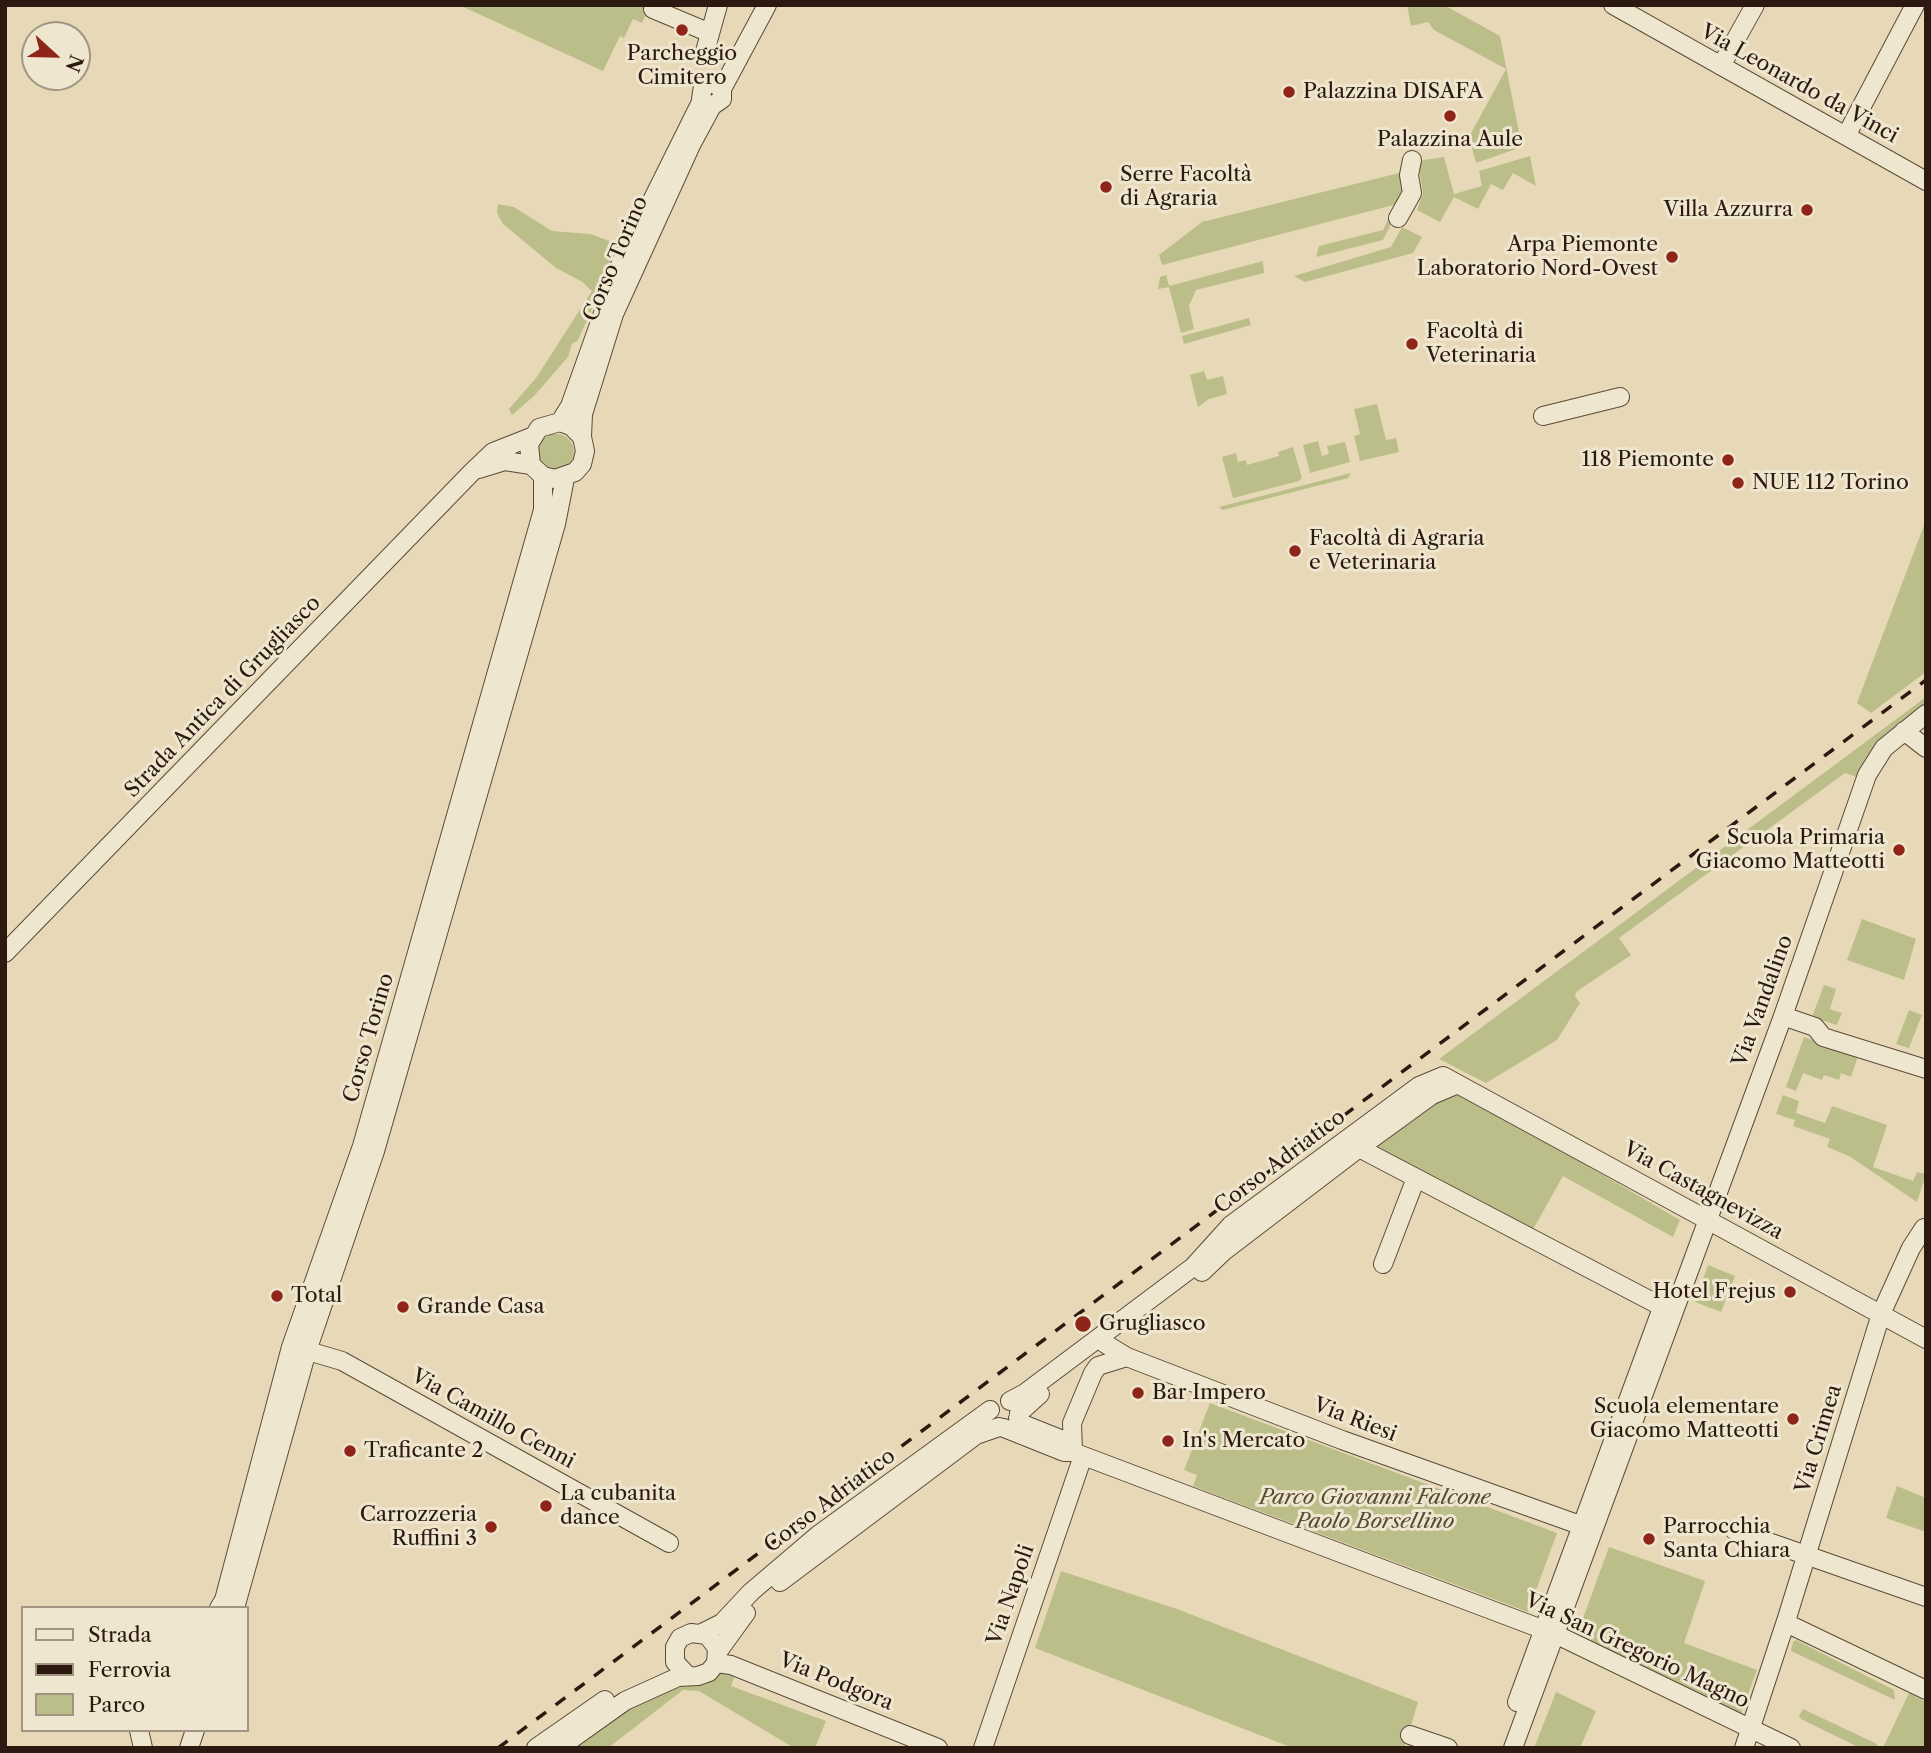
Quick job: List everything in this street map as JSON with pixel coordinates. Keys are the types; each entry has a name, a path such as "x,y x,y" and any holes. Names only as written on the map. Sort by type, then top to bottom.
{"street":[{"path":"655,5 653,9 710,33"},
{"path":"704,55 718,5"},
{"name":"Corso Torino","path":"561,422 570,406 621,263 707,103 722,99 717,86 753,5"},
{"name":"Corso Torino","path":"717,86 767,5"},
{"name":"Via Leonardo da Vinci","path":"1613,5 1926,181"},
{"path":"1721,66 1755,5"},
{"path":"1846,136 1915,5"},
{"name":"Corso Torino","path":"235,1606 299,1349 375,1151 556,524 565,478 582,464 585,451 582,437 583,414 614,314 707,103"},
{"path":"1398,218 1412,192 1409,175 1412,160"},
{"path":"1543,415 1620,397"},
{"path":"531,437 548,423 561,422 572,426 582,437"},
{"name":"Corso Torino","path":"220,1606 362,1146 543,510 537,471 527,452 531,437"},
{"name":"Strada Antica di Grugliasco","path":"5,953 472,472 493,452 531,437"},
{"name":"Strada Antica di Grugliasco","path":"472,472 505,461 537,471"},
{"path":"537,471 565,478"},
{"name":"Via Vandalino","path":"1502,1748 1549,1632 1667,1310 1700,1242 1867,775 1884,748 1926,714"},
{"path":"1903,731 1926,748"},
{"path":"1783,1016 1815,1027 1823,1037 1926,1069"},
{"name":"Corso Adriatico","path":"1010,1418 1025,1393 1194,1267 1231,1225 1419,1086 1443,1076 1458,1084"},
{"name":"Via Castagnevizza","path":"1458,1084 1926,1339"},
{"name":"Corso Adriatico","path":"716,1658 735,1626 789,1574 976,1435 1010,1418 1104,1343 1205,1270 1224,1251 1359,1148 1432,1095 1458,1084"},
{"name":"Corso Adriatico","path":"1359,1148 1667,1310"},
{"path":"1383,1264 1416,1178"},
{"name":"Via Crimea","path":"1744,1748 1786,1623 1881,1314 1911,1248 1924,1228"},
{"name":"Via Riesi","path":"1104,1343 1127,1357 1342,1440 1588,1527"},
{"name":"Via Camillo Cenni","path":"299,1349 342,1361 669,1543"},
{"name":"Via Napoli","path":"983,1748 1078,1454 1072,1423 1098,1366 1127,1357"},
{"name":"Corso Adriatico","path":"536,1748 597,1704 664,1668 673,1657 680,1638 691,1633 702,1633 722,1623 751,1592 818,1535 990,1410 998,1401 1010,1418"},
{"name":"Via San Gregorio Magno","path":"1010,1418 1064,1452 1078,1454 1549,1632 1791,1748"},
{"path":"1734,1530 1926,1597"},
{"path":"1786,1623 1926,1690"},
{"name":"Via Vandalino","path":"1513,1748 1549,1632"},
{"path":"559,1748 625,1701 687,1675 705,1674 716,1658 713,1641 702,1633"},
{"path":"673,1657 678,1668 687,1675"},
{"name":"Via Podgora","path":"716,1658 939,1748"},
{"path":"1410,1735 1448,1748"}],"green space":[{"path":"459,5 650,5 642,23 633,19 624,38 620,36 603,71"},
{"path":"1407,5 1444,5 1500,36 1522,147 1476,163 1469,137 1506,69 1434,30 1428,22 1411,26"},
{"path":"1530,156 1536,186 1513,173 1503,190 1491,184 1478,209 1454,197 1440,222 1417,210 1423,193 1418,161 1444,157 1454,194 1482,186 1479,171"},
{"path":"1403,172 1408,194 1401,203 1162,265 1159,255 1202,222"},
{"path":"498,204 514,207 552,231 590,234 621,245 568,357 534,396 512,415 509,409 536,378 592,291 581,281 556,268 503,224 497,213"},
{"path":"1388,220 1392,222 1383,240 1316,257 1319,246 1383,230"},
{"path":"1402,227 1422,237 1413,253 1305,282 1294,276 1391,247"},
{"path":"1263,261 1264,273 1196,290 1189,306 1194,329 1181,333 1169,287 1158,289 1160,277 1166,275 1169,286"},
{"path":"1249,318 1251,325 1184,344 1182,336"},
{"path":"1204,371 1207,380 1223,376 1227,394 1209,399 1198,407 1190,375"},
{"path":"1377,404 1386,440 1396,438 1399,452 1360,461 1354,436 1360,434 1354,409"},
{"path":"556,434 569,439 574,452 569,465 556,470 543,465 538,452 543,439"},
{"path":"1318,441 1322,456 1329,454 1327,446 1345,442 1350,462 1310,473 1303,445"},
{"path":"1293,447 1302,478 1299,481 1233,498 1222,457 1236,453 1238,462 1246,460 1247,465 1279,456 1278,452"},
{"path":"1351,473 1348,478 1223,510 1219,507"},
{"path":"1926,520 1926,672 1871,713 1857,703"},
{"path":"1926,697 1926,704 1874,745 1862,779 1845,773 1619,938 1631,955 1576,992 1575,996 1580,1003 1557,1040 1486,1083 1439,1059"},
{"path":"1862,919 1916,939 1904,980 1847,960"},
{"path":"1824,985 1836,989 1830,1009 1842,1013 1837,1025 1812,1017"},
{"path":"1909,1010 1922,1015 1909,1048 1896,1044"},
{"path":"1804,1037 1858,1056 1851,1077 1841,1073 1839,1080 1824,1075 1822,1080 1803,1073 1796,1091 1786,1087"},
{"path":"1453,1094 1473,1099 1680,1220 1673,1237 1563,1176 1531,1233 1369,1148 1433,1100"},
{"path":"1783,1095 1799,1101 1796,1113 1825,1123 1832,1106 1887,1125 1873,1167 1913,1181 1917,1172 1926,1174 1917,1202 1849,1156 1827,1147 1830,1139 1793,1126 1795,1120 1776,1114"},
{"path":"1708,1265 1735,1276 1721,1312 1695,1302"},
{"name":"Parco Giovanni Falcone Paolo Borsellino","path":"1210,1403 1557,1533 1528,1612 1193,1486 1197,1475 1184,1470"},
{"path":"1897,1486 1926,1498 1926,1532 1886,1518"},
{"path":"1609,1547 1705,1581 1684,1643 1757,1670 1741,1713 1577,1635"},
{"path":"1061,1571 1177,1609 1418,1702 1404,1748 1293,1748 1035,1648"},
{"path":"1796,1640 1894,1690 1895,1700 1791,1651"},
{"path":"721,1671 735,1675 731,1686 826,1721 815,1748 794,1748 699,1691 683,1690 608,1748 569,1748 639,1697"},
{"path":"1556,1692 1596,1711 1580,1748 1534,1748"},
{"path":"1909,1693 1926,1702 1926,1748 1883,1748"},
{"path":"1803,1709 1877,1744 1877,1748 1860,1748 1801,1719 1799,1716"}],"railway":[{"path":"498,1748 1926,680"}],"place":[{"name":"Parcheggio Cimitero","path":"682,30"},
{"name":"Palazzina DISAFA","path":"1289,92"},
{"name":"Palazzina Aule","path":"1450,116"},
{"name":"Serre Facoltà di Agraria","path":"1106,187"},
{"name":"Villa Azzurra","path":"1807,210"},
{"name":"Arpa Piemonte Laboratorio Nord-Ovest","path":"1672,257"},
{"name":"Facoltà di Veterinaria","path":"1412,344"},
{"name":"118 Piemonte","path":"1728,460"},
{"name":"NUE 112 Torino","path":"1738,483"},
{"name":"Facoltà di Agraria e Veterinaria","path":"1295,551"},
{"name":"Scuola Primaria Giacomo Matteotti","path":"1899,850"},
{"name":"Hotel Frejus","path":"1790,1292"},
{"name":"Total","path":"277,1296"},
{"name":"Grande Casa","path":"403,1307"},
{"name":"Grugliasco","path":"1083,1324"},
{"name":"Bar Impero","path":"1138,1393"},
{"name":"Scuola elementare Giacomo Matteotti","path":"1793,1419"},
{"name":"In's Mercato","path":"1168,1441"},
{"name":"Traficante 2","path":"350,1451"},
{"name":"La cubanita dance","path":"546,1506"},
{"name":"Carrozzeria Ruffini 3","path":"491,1527"},
{"name":"Parrocchia Santa Chiara","path":"1649,1539"}]}
